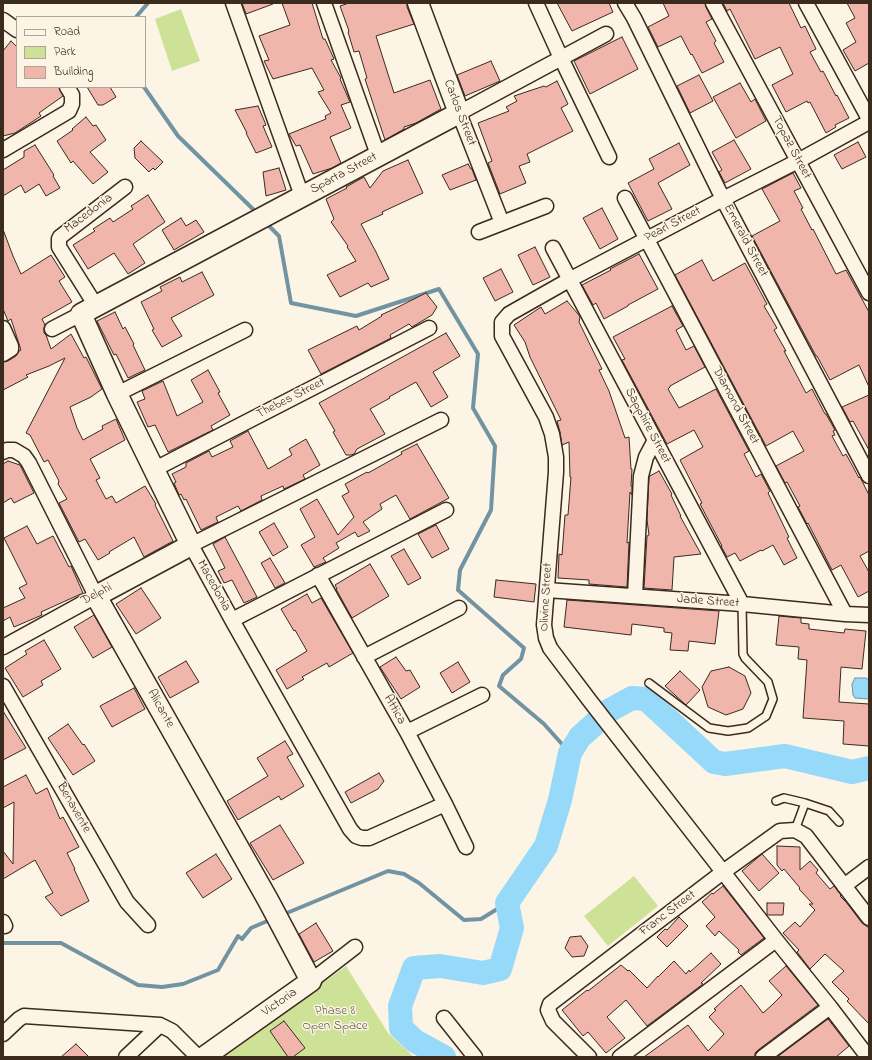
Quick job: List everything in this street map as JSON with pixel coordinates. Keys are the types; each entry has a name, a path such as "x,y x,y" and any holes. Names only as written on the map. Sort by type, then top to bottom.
{"street":[{"path":"233,3 302,196"},
{"path":"324,3 378,155"},
{"name":"Carlos Street","path":"418,3 502,223"},
{"path":"536,3 609,157"},
{"name":"Emerald Street","path":"625,3 723,199 869,476"},
{"name":"Topaz Street","path":"713,3 869,293"},
{"path":"806,3 869,121"},
{"path":"3,20 16,29"},
{"name":"Sparta Street","path":"89,310 606,34"},
{"path":"3,150 69,111 72,104 72,95 68,88"},
{"name":"Pearl Street","path":"502,322 509,314 569,280 798,160 869,121"},
{"name":"Macedonia","path":"125,187 60,237 59,247 89,310 117,394 191,545 350,829 356,836 369,838 445,804"},
{"name":"Diamond Street","path":"625,198 845,614"},
{"path":"479,232 546,206"},
{"name":"Sapphire Street","path":"553,248 742,604"},
{"path":"52,329 89,310"},
{"name":"Olivine Street","path":"502,322 502,336 546,417 552,434 556,457 544,625 546,638 550,648 868,1057"},
{"path":"3,328 12,346 11,349 3,354"},
{"name":"Thebes Street","path":"153,470 429,328"},
{"path":"117,394 245,330"},
{"path":"191,545 441,420"},
{"path":"635,596 642,476 646,457 655,440"},
{"name":"Alicante","path":"3,452 6,450 14,450 24,456 29,463 96,596 268,900 311,981"},
{"path":"232,620 446,510"},
{"name":"Delphi","path":"3,647 191,545"},
{"name":"Attica","path":"318,576 407,732 466,847"},
{"name":"Jade Street","path":"547,590 869,615"},
{"path":"364,657 459,608"},
{"name":"Benavente","path":"3,686 127,902 148,925"},
{"path":"407,732 482,695"},
{"path":"795,830 806,836 869,918"},
{"name":"Franc Street","path":"589,1057 553,1021 548,1010 550,1004 723,872 780,831 795,830"},
{"path":"844,886 869,867"},
{"path":"620,1057 776,940"},
{"name":"Victoria","path":"204,1057 311,981 355,947"},
{"path":"763,1057 830,1007"},
{"path":"3,1034 24,1016 160,1025 172,1031 198,1057"},
{"path":"444,1018 475,1057"},
{"path":"126,1057 160,1025"}],"lane":[{"path":"649,683 709,728 728,731 748,728 766,716 773,699 768,682 745,658 742,651 742,604"},
{"path":"776,801 784,798 805,803 829,811 840,822"},
{"path":"795,830 805,803"}],"green space":[{"path":"181,9 200,61 172,71 155,19"},
{"path":"634,876 658,906 608,946 584,916"},
{"name":"Phase 8 Open Space","path":"346,966 388,1033 414,1057 218,1057"}],"water":[{"path":"855,678 866,678 869,680 869,699 855,698 853,695 852,684"}],"building":[{"path":"242,3 273,3 273,4 246,14"},
{"path":"282,3 312,3 323,39 325,39 334,59 331,60 341,78 340,79 350,102 341,105 351,128 330,137 341,163 332,168 313,174 300,145 296,146 289,134 326,119 325,116 331,113 318,92 324,90 312,68 273,79 264,61 269,60 259,36 290,25"},
{"path":"349,3 407,3 407,7 414,24 376,36 394,93 430,80 441,109 416,123 404,127 404,129 385,140 365,79 367,78 359,51 354,52 348,32 349,31 340,6"},
{"path":"557,3 609,3 613,12 572,31"},
{"path":"663,3 705,3 712,19 706,22 716,41 714,43 724,62 702,73 681,36 658,47 648,27 669,16"},
{"path":"723,3 789,3 801,28 805,26 816,49 810,52 821,72 823,71 849,118 835,125 836,127 826,133 810,102 808,103 807,101 786,112 772,85 793,74 780,47 755,59 730,9 727,11"},
{"path":"847,3 869,3 869,63 855,71 843,50 856,42 846,23 855,18"},
{"path":"622,37 638,69 590,94 574,61"},
{"path":"11,41 16,46 16,88 59,88 63,96 39,113 41,116 15,133 3,136 3,51"},
{"path":"491,61 500,81 465,96 457,75"},
{"path":"699,75 713,101 690,113 677,86"},
{"path":"557,81 568,104 561,108 573,131 527,154 530,162 519,166 526,183 500,194 488,163 492,161 478,123 509,111 506,107 517,101 514,96 544,86 546,87"},
{"path":"740,83 751,102 755,99 766,121 736,138 713,97"},
{"path":"88,88 111,88 116,97 103,105 98,105"},
{"path":"258,106 266,125 263,126 272,147 256,153 235,110"},
{"path":"86,117 93,126 96,125 106,140 90,152 108,172 93,184 73,161 71,163 57,141 73,130 72,129"},
{"path":"734,140 751,169 725,183 719,172 722,170 712,152"},
{"path":"141,141 163,162 155,170 153,168 149,172 135,158 134,148"},
{"path":"858,142 866,157 842,169 834,155"},
{"path":"679,143 690,165 658,183 672,209 648,221 628,183 654,169 649,159"},
{"path":"35,145 54,175 53,176 60,188 46,196 39,184 25,193 21,185 3,196 3,170 24,157 24,151"},
{"path":"408,160 423,193 382,212 383,214 361,224 389,279 371,287 368,283 340,297 327,275 356,261 347,247 348,246 331,222 334,219 326,199 364,177 370,188 383,171"},
{"path":"468,164 472,169 476,180 450,190 442,175"},
{"path":"279,168 286,190 266,196 263,172"},
{"path":"793,173 801,188 794,191 803,208 801,209 836,274 846,270 869,312 869,387 859,365 830,380 752,236 780,221 762,189"},
{"path":"148,195 165,222 133,244 145,263 128,274 114,253 88,269 73,245 95,231 93,229 110,218 113,222 133,209 131,206"},
{"path":"602,208 618,239 600,249 583,218"},
{"path":"181,218 186,226 196,220 204,232 174,250 162,230"},
{"path":"4,232 21,274 51,255 65,277 59,281 72,302 42,319 45,325 44,333 51,349 71,334 84,358 86,357 102,389 91,397 70,407 83,440 103,429 102,426 116,419 125,440 90,459 100,478 96,480 106,499 112,496 116,503 145,486 156,504 155,505 173,541 144,557 134,537 98,560 85,539 79,542 59,503 67,499 58,484 59,481 48,460 44,462 30,435 26,433 65,358 26,375 28,377 3,390 3,362 16,356 21,350 11,319 8,321 3,309"},
{"path":"535,247 550,277 533,285 518,255"},
{"path":"639,254 658,289 604,319 596,303 593,305 582,285"},
{"path":"702,260 713,281 745,263 767,304 764,306 777,328 774,330 806,393 812,389 835,430 833,431 835,435 832,436 843,456 846,454 869,495 869,551 860,556 869,572 869,591 858,597 841,565 832,570 808,523 807,524 798,507 800,506 787,482 785,483 776,466 804,451 793,431 766,446 675,275"},
{"path":"501,269 513,292 495,301 483,278"},
{"path":"202,272 214,295 171,318 182,336 162,347 152,330 154,329 141,302 162,291 160,287 180,277 182,282"},
{"path":"426,293 437,307 432,315 412,327 409,324 390,335 391,338 321,374 308,350 357,326 359,330 382,316 381,315"},
{"path":"567,301 580,317 579,322 602,369 599,370 609,391 625,438 629,437 632,469 632,495 630,492 627,543 629,542 627,587 589,584 589,580 558,578 559,554 562,555 565,515 568,515 571,477 569,442 562,445 557,421 561,420 530,357 525,342 514,325 541,307 545,314"},
{"path":"672,306 683,326 676,330 686,350 694,346 705,367 670,386 668,389 679,408 716,389 749,451 744,454 756,477 761,474 770,491 768,493 789,537 787,538 797,558 784,565 773,545 740,561 735,553 727,557 680,460 703,447 694,430 667,444 622,360 625,359 613,337"},
{"path":"115,312 123,329 125,327 134,344 133,345 145,370 128,378 116,354 114,355 97,321"},
{"path":"446,333 460,356 433,372 448,397 431,407 416,382 389,397 390,398 370,409 385,434 357,449 354,454 346,455 333,432 335,431 319,403"},
{"path":"208,370 230,415 211,426 213,430 168,452 155,425 148,427 137,402 145,399 142,391 163,381 177,416 203,402 191,380"},
{"path":"869,395 869,450 853,421 850,422 842,407"},
{"path":"248,431 268,469 292,455 289,449 306,439 320,465 303,475 305,479 284,489 283,486 261,496 262,500 241,511 238,506 216,517 218,522 201,530 186,499 184,500 181,494 179,495 174,483 176,482 172,474 186,467 186,463 209,451 212,457 233,447 230,441"},
{"path":"417,444 449,498 410,519 396,495 380,504 382,509 363,522 370,531 358,537 355,532 336,543 339,548 323,558 326,562 314,567 301,545 315,537 300,509 317,499 338,535 354,517 342,496 349,492 345,484 367,472 368,473 402,454 401,452"},
{"path":"8,461 20,465 34,493 14,503 11,498 3,503 3,464"},
{"path":"659,471 672,494 671,495 680,516 701,554 674,557 672,590 644,588 647,536 649,535 647,520 649,477"},
{"path":"274,523 288,547 273,556 259,532"},
{"path":"436,525 449,549 432,558 418,534"},
{"path":"27,526 37,544 53,536 69,567 71,566 83,593 41,612 42,615 14,627 10,617 3,621 3,608 25,598 19,588 27,584 4,538"},
{"path":"225,537 257,597 244,603 232,580 224,583 218,571 225,568 213,544"},
{"path":"404,549 421,578 408,585 391,556"},
{"path":"270,558 285,583 275,588 261,563"},
{"path":"370,564 389,596 352,618 335,585"},
{"path":"496,580 536,584 534,602 494,597"},
{"path":"141,588 161,618 136,634 116,604"},
{"path":"307,594 312,603 321,598 353,653 329,667 327,663 302,677 304,679 287,689 276,670 307,651 281,609"},
{"path":"567,600 719,611 715,644 689,641 688,651 670,650 672,633 664,632 664,628 632,624 631,635 564,627"},
{"path":"94,615 112,647 93,658 74,627"},
{"path":"779,616 801,618 801,623 809,624 809,629 844,633 845,629 866,631 862,669 841,667 839,702 869,704 869,746 843,744 844,721 803,718 807,660 798,659 799,647 776,645"},
{"path":"44,640 61,669 41,681 43,685 23,697 5,668 27,654 25,651"},
{"path":"396,657 406,671 410,670 420,687 401,699 380,667"},
{"path":"186,661 199,682 170,698 158,677"},
{"path":"458,662 470,682 452,693 440,673"},
{"path":"729,667 745,676 751,693 743,709 726,715 708,707 702,687 711,671"},
{"path":"680,671 700,690 686,705 665,686"},
{"path":"134,688 145,709 112,727 100,706"},
{"path":"3,711 26,748 3,760"},
{"path":"68,724 95,761 73,775 48,738"},
{"path":"285,741 293,754 287,757 304,786 281,800 279,796 238,820 227,801 268,776 257,758"},
{"path":"379,773 384,781 378,789 351,803 345,792"},
{"path":"26,775 36,794 47,788 60,819 63,817 79,847 67,853 89,901 61,916 45,897 53,893 35,860 3,879 3,851 13,864 14,802 3,808 3,787"},
{"path":"280,825 304,863 273,880 250,843"},
{"path":"777,846 800,847 800,870 810,861 818,870 816,873 830,889 834,886 841,895 840,896 862,923 869,928 869,1024 847,1001 849,999 832,982 844,971 825,954 810,969 797,952 799,950 783,933 795,922 800,927 815,910 809,904 813,904 799,889 800,888 784,869 782,871 777,865"},
{"path":"216,854 232,879 203,898 186,873"},
{"path":"762,854 779,873 759,891 742,871"},
{"path":"723,886 764,938 741,955 738,952 739,950 719,931 715,936 706,926 715,917 702,902"},
{"path":"767,903 784,903 783,915 767,915"},
{"path":"679,917 688,926 667,947 657,937 665,929 667,930"},
{"path":"316,923 333,951 314,962 299,934"},
{"path":"581,936 588,946 584,956 572,957 565,948 570,937"},
{"path":"711,953 721,964 701,983 703,984 647,1026 626,1000 608,1016 607,1017 625,1038 606,1053 588,1032 583,1036 562,1010 621,965 628,971 629,970 647,988 674,961 686,974"},
{"path":"786,966 818,1005 758,1050 755,1053 755,1057 644,1057 688,1025 708,1051 724,1034 709,1017 716,1010 714,1009 741,985 763,1013 782,995 769,981"},
{"path":"828,1019 849,1046 836,1057 777,1057"},
{"path":"284,1021 305,1048 293,1057 288,1057 270,1031"},
{"path":"76,1044 89,1057 61,1057"}],"waterway":[{"path":"137,16 148,3"},
{"path":"145,88 178,136 257,213"},
{"path":"266,223 279,236 291,303 356,316 439,289 478,354 473,408 495,446 491,510 460,570 458,590 524,648 521,659 503,675 499,686 544,724 570,753"},
{"path":"444,1057 415,1041 401,1028 400,1006 414,968 440,966 483,973 500,969 512,928 507,903 546,846 560,800 570,753 580,737 610,710 632,698 646,699 714,762 725,764 785,756 852,772 869,768"},
{"path":"282,915 388,871 404,874 419,883 464,920 481,919 507,903"},
{"path":"3,943 61,943 138,985 162,987 183,984 218,970 238,936 242,939 251,928 272,919"}]}
